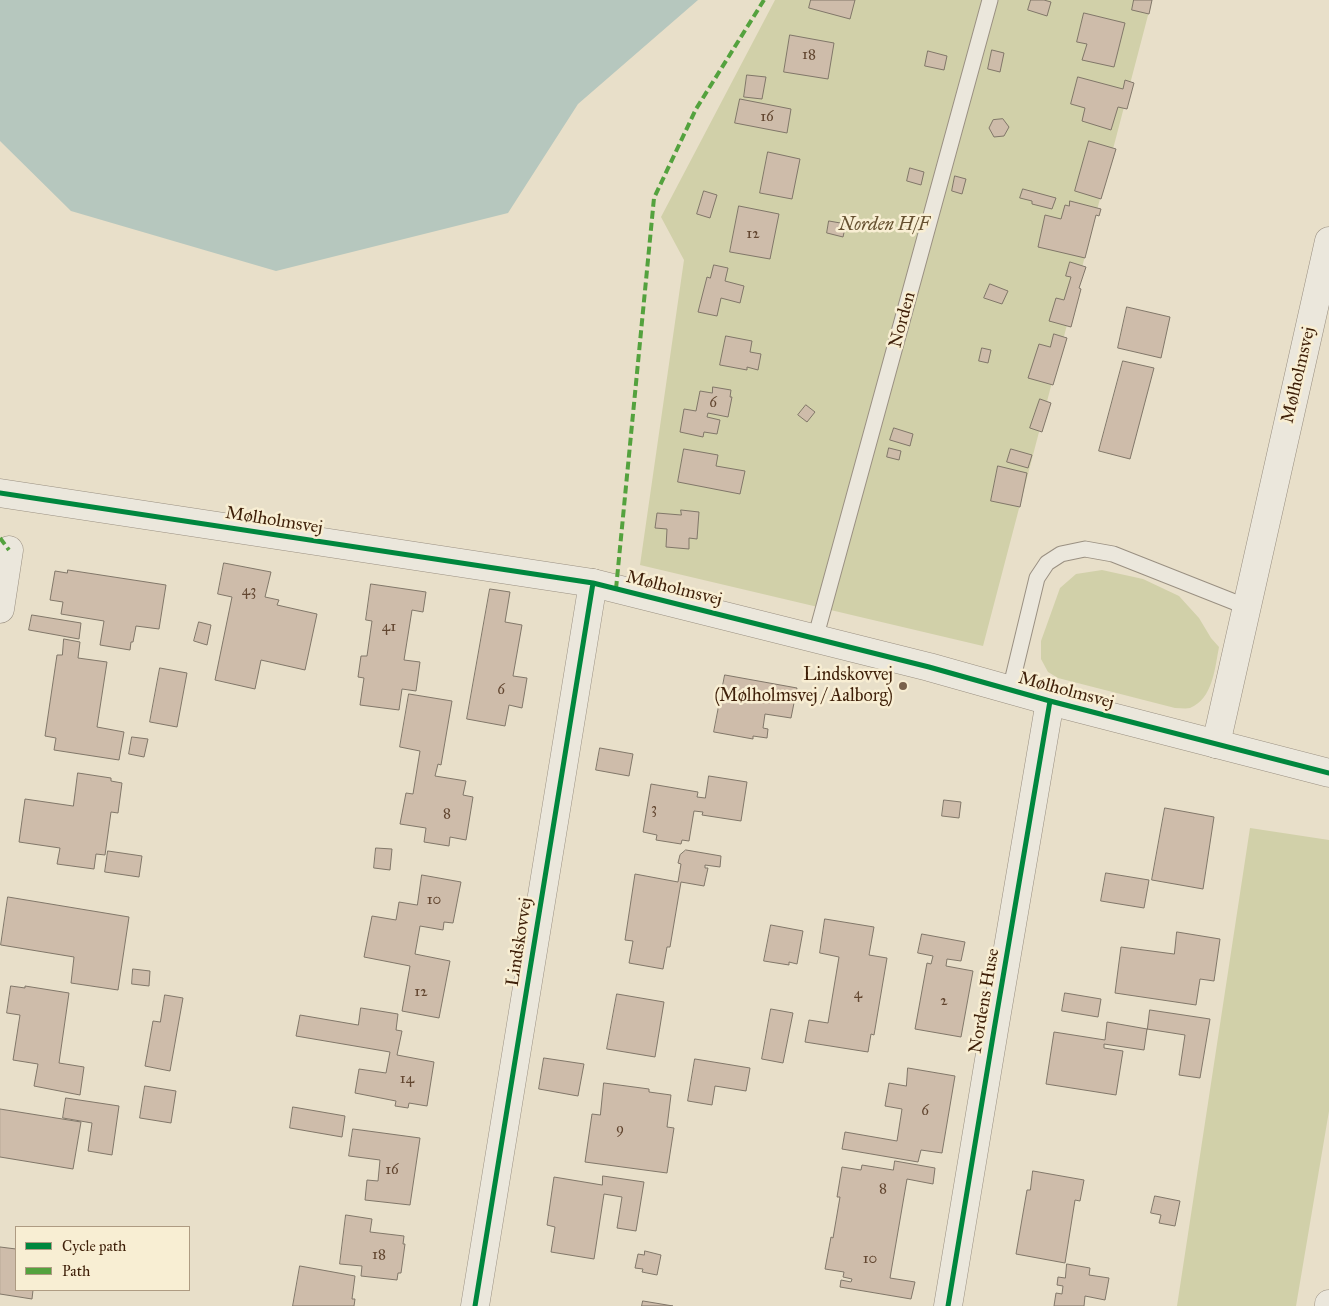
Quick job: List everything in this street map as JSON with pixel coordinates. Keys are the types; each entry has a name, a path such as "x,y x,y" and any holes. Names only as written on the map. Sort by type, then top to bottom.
{"street":[{"name":"Mølholmsvej","path":"1216,744 1329,240"},
{"name":"Mølholmsvej","path":"0,493 593,583 928,667 1050,701 1329,773"},
{"path":"0,609 9,550"},
{"name":"Lindskovvej","path":"475,1306 593,583"},
{"name":"Nordens Huse","path":"948,1306 1050,701"}],"lane":[{"name":"Norden","path":"816,639 990,0"},
{"path":"1010,690 1037,578 1047,563 1061,554 1085,550 1113,554 1247,607"}],"green space":[{"name":"Norden H/F","path":"775,0 1152,0 983,646 640,565 684,260 661,217"},
{"path":"1102,570 1143,579 1179,596 1199,618 1219,647 1212,682 1198,704 1190,708 1175,708 1058,678 1048,672 1041,659 1041,641 1060,588 1076,574"},
{"path":"1250,828 1329,840 1329,1111 1296,1306 1177,1306"}],"shaded area":[{"path":"0,0 698,0 578,104 508,213 276,271 71,211 0,141"}],"building":[{"path":"811,0 855,0 850,19 809,8"},
{"path":"1031,0 1051,2 1047,16 1028,10"},
{"path":"1134,0 1152,0 1149,14 1132,10"},
{"path":"1084,13 1125,23 1114,67 1082,60 1087,44 1077,42"},
{"path":"790,35 834,43 828,79 784,72"},
{"path":"992,50 1004,53 1000,72 988,69"},
{"path":"928,51 947,56 944,70 925,66"},
{"path":"747,75 766,77 762,99 744,97"},
{"path":"1078,77 1123,89 1125,80 1134,83 1127,109 1118,107 1111,130 1082,121 1085,108 1071,104"},
{"path":"740,99 791,109 787,133 735,123"},
{"path":"1003,119 1009,127 1004,136 994,137 989,128 993,120"},
{"path":"1089,141 1116,149 1101,199 1075,191"},
{"path":"768,152 800,159 792,199 760,193"},
{"path":"910,168 924,172 921,185 907,181"},
{"path":"955,176 966,179 962,194 952,191"},
{"path":"1023,189 1056,198 1052,209 1032,204 1032,201 1020,198"},
{"path":"704,191 717,195 710,218 697,214"},
{"path":"1070,201 1101,209 1099,216 1096,215 1085,258 1038,247 1045,215 1061,219 1065,205 1069,206"},
{"path":"739,206 779,214 770,259 730,252"},
{"path":"829,221 846,224 843,237 827,233"},
{"path":"1070,262 1086,267 1079,288 1081,289 1071,327 1049,321 1056,298 1064,300 1071,277 1066,276"},
{"path":"714,265 728,268 725,281 744,286 740,303 721,298 717,316 698,312 707,277 710,278"},
{"path":"990,284 1008,291 1002,304 984,298"},
{"path":"1127,307 1170,317 1161,358 1118,348"},
{"path":"1054,334 1067,338 1053,385 1028,378 1039,344 1050,347"},
{"path":"726,336 752,341 750,352 761,354 758,370 747,367 747,370 720,365"},
{"path":"982,348 991,350 988,363 979,361"},
{"path":"1123,361 1154,368 1130,459 1099,451"},
{"path":"713,387 731,390 730,397 732,397 728,417 708,413 707,417 720,420 717,434 704,432 703,437 680,432 684,409 696,411 700,391 712,393"},
{"path":"1040,399 1051,403 1042,432 1030,428"},
{"path":"806,405 815,412 807,422 798,415"},
{"path":"894,428 913,434 910,446 890,440"},
{"path":"889,448 901,451 899,460 887,457"},
{"path":"684,449 718,455 716,466 745,471 740,494 678,482"},
{"path":"1011,449 1032,455 1028,468 1007,462"},
{"path":"998,466 1027,473 1020,507 991,501"},
{"path":"681,510 699,512 697,539 689,538 689,549 666,547 667,529 655,528 657,513 681,515"},
{"path":"224,563 271,572 265,597 279,600 277,605 317,614 305,670 261,660 255,689 215,680 232,597 218,594"},
{"path":"68,570 166,585 159,629 136,626 130,650 100,645 104,621 61,614 63,602 50,600 55,571 67,573"},
{"path":"371,584 426,592 423,612 412,610 404,660 420,662 416,691 402,689 399,710 360,705 364,678 358,677 361,656 367,656 372,621 366,620"},
{"path":"490,589 510,592 505,622 522,625 513,676 527,678 522,708 509,705 505,726 467,719"},
{"path":"32,615 81,623 79,639 29,630"},
{"path":"199,622 211,625 207,645 194,641"},
{"path":"64,639 80,642 78,658 107,662 97,727 124,732 119,760 54,750 56,738 45,736 57,655 62,655"},
{"path":"160,668 187,673 177,727 150,722"},
{"path":"725,675 797,688 791,718 765,714 763,728 768,729 767,738 753,736 753,739 714,732"},
{"path":"409,694 452,701 441,765 438,764 435,776 466,781 463,795 473,797 466,840 450,837 449,846 424,842 426,828 400,824 406,793 413,794 420,751 400,747"},
{"path":"132,737 148,739 144,757 129,754"},
{"path":"600,748 633,754 629,776 596,770"},
{"path":"78,773 111,778 111,781 122,783 118,813 111,812 105,855 96,854 94,869 57,864 60,848 19,842 25,799 73,806"},
{"path":"709,776 747,782 741,821 702,815 703,812 694,811 689,841 682,840 681,844 656,840 657,835 643,832 651,784 698,792 697,797 705,798"},
{"path":"944,800 961,802 959,818 942,816"},
{"path":"1165,808 1214,817 1203,889 1152,880"},
{"path":"376,848 392,849 390,870 374,868"},
{"path":"686,850 721,856 720,867 705,865 705,868 708,868 704,886 681,882 670,947 667,947 663,969 629,963 633,941 625,940 635,874 678,882 681,864 678,863 680,855"},
{"path":"108,851 142,856 139,877 105,872"},
{"path":"1106,873 1149,880 1144,908 1101,901"},
{"path":"422,875 461,882 453,923 444,922 443,930 420,926 415,954 450,961 439,1018 402,1011 410,966 364,957 372,916 396,920 399,902 417,905"},
{"path":"8,897 129,917 118,990 71,983 74,957 1,945"},
{"path":"825,919 874,927 869,955 887,958 874,1035 871,1034 868,1052 805,1042 809,1020 828,1023 839,957 820,953"},
{"path":"771,925 803,931 797,964 789,962 789,965 764,961"},
{"path":"1177,932 1220,939 1214,981 1200,979 1196,1005 1115,993 1121,947 1174,954"},
{"path":"922,934 965,942 961,961 947,959 946,966 973,971 961,1037 915,1029 927,963 931,964 933,956 918,953"},
{"path":"133,969 150,971 149,986 132,984"},
{"path":"11,986 25,988 25,986 69,993 59,1063 84,1067 80,1095 34,1086 38,1064 13,1060 20,1015 7,1013"},
{"path":"1065,993 1101,999 1098,1017 1062,1011"},
{"path":"617,994 664,1002 655,1057 607,1049"},
{"path":"165,995 183,998 170,1071 145,1066 153,1021 160,1022"},
{"path":"361,1008 398,1014 396,1030 402,1031 397,1055 434,1062 427,1106 409,1103 408,1108 395,1106 396,1101 355,1093 359,1069 386,1073 390,1052 296,1036 300,1015 358,1025"},
{"path":"771,1009 793,1013 783,1063 762,1059"},
{"path":"1150,1010 1210,1019 1200,1078 1179,1075 1185,1035 1147,1029"},
{"path":"1107,1022 1147,1029 1144,1050 1104,1044 1104,1048 1123,1051 1116,1095 1046,1084 1054,1032 1105,1040"},
{"path":"544,1058 584,1064 578,1096 539,1089"},
{"path":"695,1059 750,1068 746,1091 715,1086 712,1105 688,1101"},
{"path":"908,1068 955,1076 942,1153 921,1150 918,1162 842,1149 845,1132 897,1141 902,1109 885,1106 889,1083 906,1086"},
{"path":"604,1083 649,1089 649,1092 671,1095 667,1127 674,1128 667,1173 585,1162 592,1114 600,1115"},
{"path":"145,1086 176,1091 171,1123 140,1118"},
{"path":"66,1098 119,1106 112,1155 88,1151 92,1123 63,1118"},
{"path":"293,1107 345,1116 342,1137 290,1128"},
{"path":"0,1109 81,1122 73,1169 0,1157"},
{"path":"353,1129 420,1138 410,1205 365,1200 367,1180 378,1181 380,1160 349,1156"},
{"path":"895,1161 935,1168 933,1184 907,1179 890,1278 915,1282 911,1299 840,1287 841,1280 851,1282 852,1279 843,1277 844,1272 825,1269 831,1237 833,1238 840,1197 837,1197 842,1167 861,1170 862,1165 893,1170"},
{"path":"1033,1171 1084,1180 1080,1201 1075,1200 1065,1263 1016,1254 1027,1190 1030,1190"},
{"path":"603,1176 644,1182 636,1231 617,1228 622,1197 604,1194 594,1259 551,1252 555,1227 547,1225 554,1177 602,1185"},
{"path":"1155,1196 1180,1201 1175,1226 1159,1223 1161,1215 1151,1213"},
{"path":"346,1215 372,1219 370,1232 404,1236 403,1244 405,1244 401,1273 398,1273 397,1280 361,1276 362,1266 340,1264"},
{"path":"0,1247 15,1249 15,1291 33,1291 32,1299 0,1294"},
{"path":"645,1251 661,1255 657,1275 642,1272 643,1269 635,1268 638,1254 644,1255"},
{"path":"1067,1264 1090,1268 1089,1275 1109,1278 1105,1300 1085,1296 1084,1306 1054,1306 1056,1293 1062,1294 1063,1286 1057,1285 1058,1277 1065,1278"},
{"path":"300,1266 355,1276 352,1299 355,1299 354,1306 293,1306"},
{"path":"643,1301 673,1306 642,1306"}],"marked path":[{"path":"616,589 654,198 696,109 764,0"},
{"path":"0,538 9,550"}],"cycle path":[{"path":"0,493 593,583 929,667 1050,701 1329,773"},
{"path":"475,1306 593,583"},
{"path":"948,1306 1050,701"}],"place":[{"name":"Lindskovvej (Mølholmsvej / Aalborg)","path":"903,686"}]}
